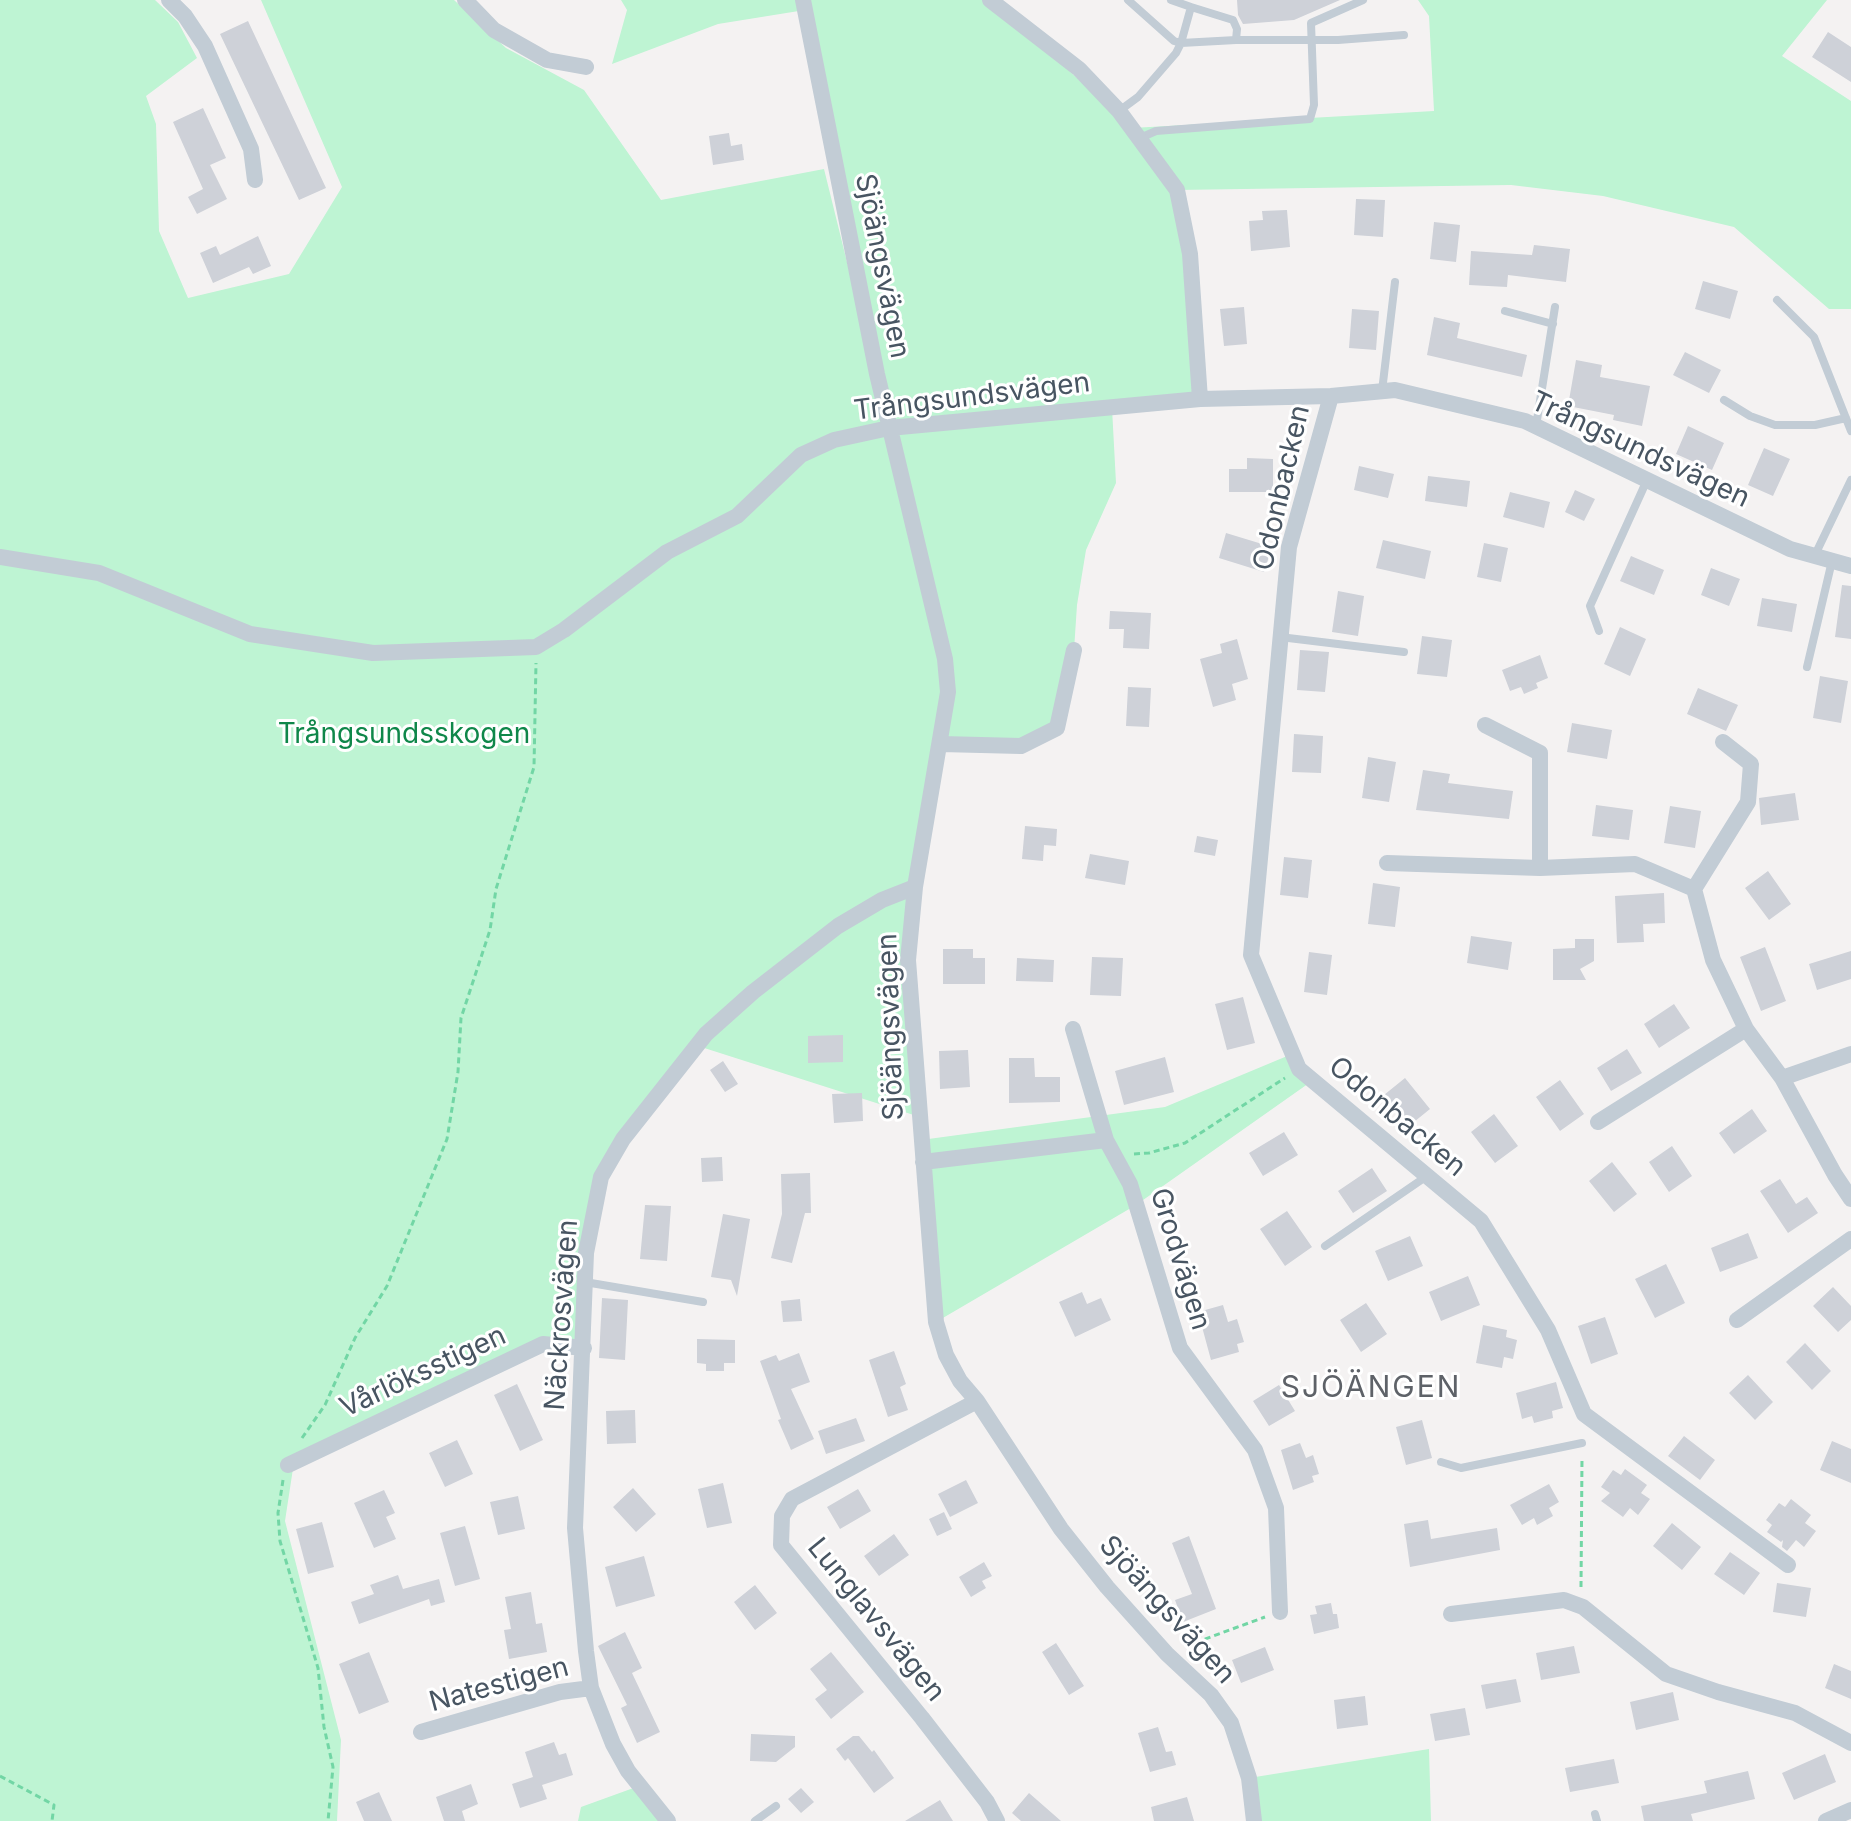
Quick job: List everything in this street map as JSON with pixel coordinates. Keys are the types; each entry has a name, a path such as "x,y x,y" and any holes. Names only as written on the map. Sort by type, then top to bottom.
{"street":[{"path":"169,0 185,16 205,46 251,149 255,180"},
{"path":"465,0 494,30 547,60 586,67"},
{"name":"Sjöängsvägen","path":"803,0 889,428 945,659 948,692 915,887 908,960 936,1322 946,1355 960,1381 977,1401 1061,1529 1107,1587 1167,1654 1202,1686 1231,1723 1249,1778 1254,1821"},
{"path":"990,0 1079,69 1119,111 1177,190 1190,254 1200,399"},
{"name":"Trångsundsvägen","path":"536,647 564,630 667,552 737,516 801,455 834,440 889,428 1200,399 1331,396 1395,390 1525,421 1790,549 1851,566"},
{"name":"Odonbacken","path":"1331,396 1289,547 1251,955 1299,1069 1481,1221 1548,1330 1584,1414 1788,1565"},
{"path":"0,557 99,573 250,634 373,653 536,647"},
{"path":"941,744 1021,746 1057,728 1074,650"},
{"path":"1485,725 1540,753 1540,868"},
{"path":"1723,742 1751,764 1748,802 1694,889 1713,960 1746,1029 1782,1078 1851,1199"},
{"path":"1387,863 1540,868 1635,864 1694,889"},
{"name":"Näckrosvägen","path":"668,1821 628,1771 613,1744 591,1688 575,1528 586,1253 601,1177 623,1139 706,1034 753,992 838,926 882,900 915,887"},
{"name":"Grodvägen","path":"1073,1029 1110,1148 1130,1184 1180,1348 1255,1450 1276,1508 1280,1612"},
{"path":"1598,1122 1746,1029"},
{"path":"1782,1078 1851,1054"},
{"path":"923,1162 1110,1148"},
{"path":"1737,1320 1851,1239"},
{"name":"Vårlöksstigen","path":"288,1465 543,1344 584,1348"},
{"name":"Lunglavsvägen","path":"977,1401 792,1499 782,1516 781,1545 922,1718 987,1802 997,1821"},
{"path":"1451,1614 1564,1600 1583,1607 1666,1674 1795,1713 1851,1743"},
{"name":"Natestigen","path":"421,1732 560,1692 591,1688"},
{"path":"1826,1821 1851,1810"}],"lane":[{"path":"1171,0 1233,20 1236,40"},
{"path":"1140,138 1156,131 1310,119 1314,105 1311,23 1363,0"},
{"path":"1134,2 1174,41 1181,43 1313,41 1404,35"},
{"path":"1119,111 1138,97 1176,53 1191,7"},
{"path":"1381,392 1395,282"},
{"path":"1777,300 1814,337 1851,431"},
{"path":"1536,426 1555,307"},
{"path":"1505,311 1553,324"},
{"path":"1724,400 1750,416 1775,425 1815,425 1846,418"},
{"path":"1599,631 1590,606 1647,480"},
{"path":"1814,558 1851,480"},
{"path":"1807,667 1832,561"},
{"path":"1280,637 1404,652"},
{"path":"1325,1246 1427,1176"},
{"path":"585,1282 703,1302"},
{"path":"1441,1462 1461,1468 1582,1443"},
{"path":"755,1821 776,1806"}],"path":[{"path":"328,1821 333,1767 324,1727 318,1668 280,1541 278,1513 292,1453 325,1405 355,1338 387,1286 447,1139 458,1072 461,1018 490,930 496,889 534,767 536,647"},
{"path":"1110,1148 1149,1153 1185,1143 1299,1069"},
{"path":"1582,1443 1583,1607"},
{"path":"1167,1654 1280,1612"},
{"path":"0,1776 54,1805 52,1821"}],"green space":[{"name":"Trångsundsskogen","path":"0,0 155,0 178,22 197,58 146,96 156,124 159,231 188,298 289,274 342,187 261,0 454,0 506,48 584,90 661,200 824,169 885,416 805,10 718,24 612,64 627,10 621,0 991,0 1132,128 1434,111 1429,16 1418,0 1827,0 1782,56 1851,101 1851,309 1829,309 1734,227 1603,196 1511,185 1177,190 1200,399 1112,408 1116,483 1086,550 1074,650 1057,728 1021,746 942,744 908,960 920,1117 698,1046 601,1177 584,1348 543,1344 294,1462 285,1521 341,1740 337,1821 0,1821"},
{"path":"1292,1054 1312,1081 1136,1205 936,1322 921,1140 1165,1107"},
{"path":"1429,1749 1431,1821 1250,1821 1249,1778"},
{"path":"639,1786 668,1821 578,1821 581,1807"}],"building":[{"path":"1237,0 1340,0 1294,20 1243,24 1238,15"},
{"path":"248,21 326,188 299,200 220,34"},
{"path":"1828,32 1851,47 1851,82 1812,57"},
{"path":"203,108 226,158 210,165 227,199 197,214 188,197 203,189 173,122"},
{"path":"729,133 731,146 742,144 744,160 713,165 709,136"},
{"path":"1356,199 1385,200 1383,237 1354,235"},
{"path":"1287,210 1290,247 1251,251 1249,221 1263,220 1262,211"},
{"path":"1434,222 1460,225 1456,262 1430,259"},
{"path":"258,236 271,266 253,274 249,267 213,283 200,253 216,246 220,255"},
{"path":"1534,245 1570,249 1566,282 1508,275 1507,287 1469,285 1471,251 1532,255"},
{"path":"1703,281 1738,291 1730,319 1695,309"},
{"path":"1244,307 1247,344 1224,346 1220,309"},
{"path":"1352,309 1379,311 1376,350 1349,348"},
{"path":"1434,317 1460,323 1457,338 1527,355 1522,377 1427,355"},
{"path":"1685,352 1721,370 1709,393 1673,375"},
{"path":"1576,360 1602,365 1600,377 1650,386 1642,426 1613,420 1614,415 1568,406"},
{"path":"1688,426 1724,443 1712,470 1676,454"},
{"path":"1764,448 1790,459 1773,496 1748,485"},
{"path":"1247,458 1273,459 1273,492 1229,492 1229,469 1247,469"},
{"path":"1359,466 1394,474 1388,498 1354,490"},
{"path":"1428,476 1470,481 1467,507 1425,501"},
{"path":"1575,490 1595,499 1584,521 1565,512"},
{"path":"1510,492 1550,502 1544,528 1503,517"},
{"path":"1226,533 1272,547 1264,572 1219,558"},
{"path":"1383,540 1431,551 1425,579 1376,568"},
{"path":"1484,543 1508,548 1501,582 1477,577"},
{"path":"1631,556 1664,570 1654,595 1620,581"},
{"path":"1711,568 1740,579 1729,606 1701,595"},
{"path":"1842,585 1851,586 1851,639 1835,637"},
{"path":"1338,591 1364,596 1358,636 1332,632"},
{"path":"1762,598 1797,604 1792,632 1757,626"},
{"path":"1110,611 1151,613 1149,649 1123,648 1124,629 1109,629"},
{"path":"1620,627 1646,639 1630,676 1604,664"},
{"path":"1422,636 1452,640 1447,677 1417,674"},
{"path":"1237,639 1248,679 1232,684 1236,700 1213,707 1200,659 1222,653 1220,644"},
{"path":"1300,650 1329,652 1325,692 1297,690"},
{"path":"1540,655 1548,678 1536,683 1538,688 1524,694 1521,687 1510,691 1502,670"},
{"path":"1820,676 1848,681 1841,723 1813,718"},
{"path":"1128,687 1151,688 1149,727 1126,726"},
{"path":"1698,688 1738,705 1726,731 1687,714"},
{"path":"1572,723 1612,730 1607,759 1567,752"},
{"path":"1294,734 1323,736 1321,773 1292,772"},
{"path":"1368,757 1396,762 1389,802 1362,798"},
{"path":"1423,770 1450,774 1448,783 1513,791 1509,819 1416,810"},
{"path":"1795,793 1799,820 1761,825 1759,798"},
{"path":"1596,805 1633,810 1629,840 1592,836"},
{"path":"1670,806 1701,811 1695,848 1664,843"},
{"path":"1025,826 1057,829 1056,846 1044,845 1043,861 1022,859"},
{"path":"1197,836 1218,840 1215,856 1194,852"},
{"path":"1090,854 1129,861 1125,885 1085,878"},
{"path":"1284,857 1312,860 1308,898 1280,895"},
{"path":"1768,871 1791,904 1769,920 1745,888"},
{"path":"1373,883 1400,887 1395,927 1368,924"},
{"path":"1664,893 1665,923 1643,924 1644,942 1617,943 1615,896"},
{"path":"1471,936 1512,942 1508,970 1467,963"},
{"path":"1575,939 1594,939 1594,961 1580,969 1586,980 1553,980 1553,949 1575,948"},
{"path":"1765,947 1786,1001 1761,1011 1740,957"},
{"path":"943,949 973,949 973,958 985,958 985,984 943,984"},
{"path":"1851,951 1851,979 1817,990 1809,964"},
{"path":"1309,952 1332,955 1327,995 1304,992"},
{"path":"1092,957 1123,958 1121,996 1090,995"},
{"path":"1017,958 1054,960 1053,982 1016,981"},
{"path":"1243,997 1255,1043 1227,1050 1215,1004"},
{"path":"1674,1004 1690,1028 1659,1048 1644,1024"},
{"path":"843,1035 843,1062 808,1063 808,1036"},
{"path":"1627,1049 1642,1073 1611,1091 1597,1068"},
{"path":"968,1050 970,1087 940,1089 939,1051"},
{"path":"1165,1057 1174,1092 1124,1105 1115,1071"},
{"path":"1009,1058 1034,1058 1035,1077 1060,1077 1060,1102 1009,1103"},
{"path":"723,1061 738,1084 725,1092 710,1070"},
{"path":"1405,1078 1430,1109 1409,1126 1384,1095"},
{"path":"1560,1080 1584,1114 1560,1131 1536,1097"},
{"path":"862,1093 863,1121 834,1123 832,1094"},
{"path":"1752,1109 1767,1131 1734,1154 1719,1133"},
{"path":"1494,1114 1518,1146 1495,1163 1471,1132"},
{"path":"1284,1132 1298,1155 1263,1176 1249,1153"},
{"path":"1672,1146 1692,1176 1669,1192 1649,1162"},
{"path":"722,1157 723,1181 702,1182 701,1158"},
{"path":"1612,1162 1637,1194 1614,1212 1589,1181"},
{"path":"1372,1168 1387,1191 1353,1213 1338,1191"},
{"path":"810,1173 811,1213 805,1213 792,1263 771,1258 782,1214 781,1174"},
{"path":"1780,1179 1796,1204 1807,1197 1818,1213 1788,1233 1760,1191"},
{"path":"645,1205 671,1206 667,1261 640,1259"},
{"path":"1287,1211 1312,1247 1285,1266 1260,1229"},
{"path":"723,1214 750,1219 737,1296 731,1280 711,1277"},
{"path":"1748,1233 1758,1258 1720,1272 1711,1248"},
{"path":"1410,1236 1423,1266 1388,1281 1375,1251"},
{"path":"1666,1264 1685,1303 1655,1318 1635,1279"},
{"path":"1468,1276 1480,1305 1441,1321 1429,1292"},
{"path":"1833,1287 1851,1306 1851,1320 1838,1332 1813,1306"},
{"path":"1082,1292 1087,1304 1101,1298 1111,1320 1075,1337 1059,1302"},
{"path":"602,1298 628,1300 625,1360 599,1358"},
{"path":"800,1299 802,1321 783,1322 781,1301"},
{"path":"1366,1303 1387,1334 1361,1352 1340,1320"},
{"path":"1223,1305 1228,1322 1237,1319 1244,1342 1237,1344 1239,1352 1211,1360 1198,1312"},
{"path":"1605,1317 1618,1354 1591,1364 1578,1326"},
{"path":"1483,1325 1507,1330 1506,1337 1517,1340 1513,1359 1504,1357 1502,1368 1476,1363"},
{"path":"697,1339 735,1340 735,1363 724,1363 724,1371 706,1371 706,1364 697,1363"},
{"path":"1805,1343 1831,1371 1812,1390 1786,1362"},
{"path":"894,1351 906,1384 900,1387 908,1410 888,1417 869,1360"},
{"path":"799,1353 810,1382 791,1389 814,1439 791,1450 778,1420 781,1419 760,1361 776,1355 779,1361"},
{"path":"1748,1375 1773,1402 1755,1420 1729,1393"},
{"path":"1556,1382 1563,1408 1552,1411 1553,1418 1534,1423 1532,1416 1522,1419 1516,1393"},
{"path":"517,1384 543,1440 520,1451 494,1395"},
{"path":"1279,1385 1295,1411 1269,1426 1253,1401"},
{"path":"635,1410 636,1443 607,1444 606,1411"},
{"path":"856,1418 865,1441 826,1454 818,1431"},
{"path":"1422,1420 1432,1458 1406,1465 1396,1427"},
{"path":"1684,1436 1715,1460 1700,1480 1668,1456"},
{"path":"457,1440 473,1474 445,1487 429,1453"},
{"path":"1832,1441 1851,1449 1851,1483 1820,1470"},
{"path":"1300,1443 1306,1458 1313,1455 1319,1474 1312,1476 1314,1482 1293,1490 1281,1450"},
{"path":"1625,1469 1647,1485 1641,1493 1650,1499 1638,1515 1630,1508 1623,1517 1601,1501 1610,1493 1601,1487 1613,1470 1621,1475"},
{"path":"966,1480 978,1503 950,1517 938,1494"},
{"path":"723,1483 732,1523 707,1528 698,1489"},
{"path":"1549,1484 1559,1502 1549,1508 1553,1516 1537,1525 1534,1518 1522,1525 1510,1505"},
{"path":"633,1488 656,1514 636,1532 613,1507"},
{"path":"858,1489 871,1511 840,1529 827,1507"},
{"path":"384,1490 395,1513 386,1517 396,1539 374,1548 354,1503"},
{"path":"518,1496 525,1529 498,1535 490,1502"},
{"path":"1791,1499 1811,1515 1805,1523 1816,1531 1804,1547 1796,1540 1787,1551 1782,1547 1783,1540 1781,1542 1767,1532 1772,1525 1766,1520 1779,1503 1785,1507"},
{"path":"944,1512 952,1529 937,1536 929,1519"},
{"path":"1428,1520 1431,1539 1497,1528 1500,1550 1410,1567 1404,1524"},
{"path":"322,1522 334,1567 308,1574 296,1529"},
{"path":"1672,1523 1701,1547 1682,1570 1653,1546"},
{"path":"465,1526 480,1579 455,1586 440,1533"},
{"path":"894,1534 909,1555 879,1576 864,1556"},
{"path":"1189,1536 1216,1609 1183,1622 1175,1600 1192,1594 1172,1543"},
{"path":"1730,1552 1760,1573 1744,1595 1714,1574"},
{"path":"644,1556 655,1596 616,1607 605,1567"},
{"path":"984,1562 992,1576 982,1581 986,1588 971,1597 959,1577"},
{"path":"398,1575 403,1589 439,1579 445,1602 431,1606 429,1599 359,1624 351,1602 374,1594 370,1585"},
{"path":"1777,1583 1811,1588 1806,1617 1773,1612"},
{"path":"755,1585 777,1613 755,1630 734,1602"},
{"path":"531,1592 536,1624 542,1623 547,1652 509,1659 504,1630 511,1629 505,1597"},
{"path":"1331,1603 1339,1628 1314,1634 1310,1615 1317,1614 1315,1606"},
{"path":"625,1632 642,1668 632,1673 660,1732 637,1743 621,1708 627,1705 598,1646"},
{"path":"1056,1643 1084,1686 1069,1695 1042,1652"},
{"path":"1574,1646 1580,1673 1541,1680 1536,1653"},
{"path":"1265,1647 1274,1670 1241,1683 1232,1660"},
{"path":"369,1652 389,1702 359,1714 339,1664"},
{"path":"831,1652 864,1692 831,1719 815,1699 827,1690 810,1669"},
{"path":"1834,1664 1851,1671 1851,1699 1825,1688"},
{"path":"1516,1679 1521,1702 1486,1709 1481,1685"},
{"path":"1673,1692 1679,1720 1636,1730 1630,1702"},
{"path":"1365,1696 1368,1725 1337,1729 1334,1700"},
{"path":"1465,1708 1470,1735 1435,1741 1430,1714"},
{"path":"1158,1727 1166,1752 1172,1751 1176,1765 1150,1772 1138,1733"},
{"path":"751,1734 795,1736 795,1747 776,1762 750,1761"},
{"path":"853,1736 859,1736 872,1752 874,1750 894,1778 874,1793 848,1758 845,1761 836,1749"},
{"path":"554,1742 559,1755 566,1753 573,1775 542,1785 547,1799 520,1808 512,1784 533,1777 525,1752"},
{"path":"1825,1754 1836,1782 1794,1800 1782,1773"},
{"path":"1614,1759 1619,1783 1570,1792 1565,1768"},
{"path":"1748,1771 1755,1799 1691,1814 1693,1821 1644,1821 1641,1806 1707,1793 1704,1781"},
{"path":"471,1784 478,1804 462,1811 465,1821 444,1821 436,1797"},
{"path":"801,1788 814,1802 801,1813 788,1799"},
{"path":"379,1792 392,1821 364,1821 356,1802"},
{"path":"1029,1793 1061,1821 1021,1821 1012,1813"},
{"path":"1187,1797 1194,1821 1154,1821 1151,1807"},
{"path":"940,1800 953,1821 905,1821"}],"district":[{"name":"SJÖÄNGEN","path":"1371,1388"}]}
